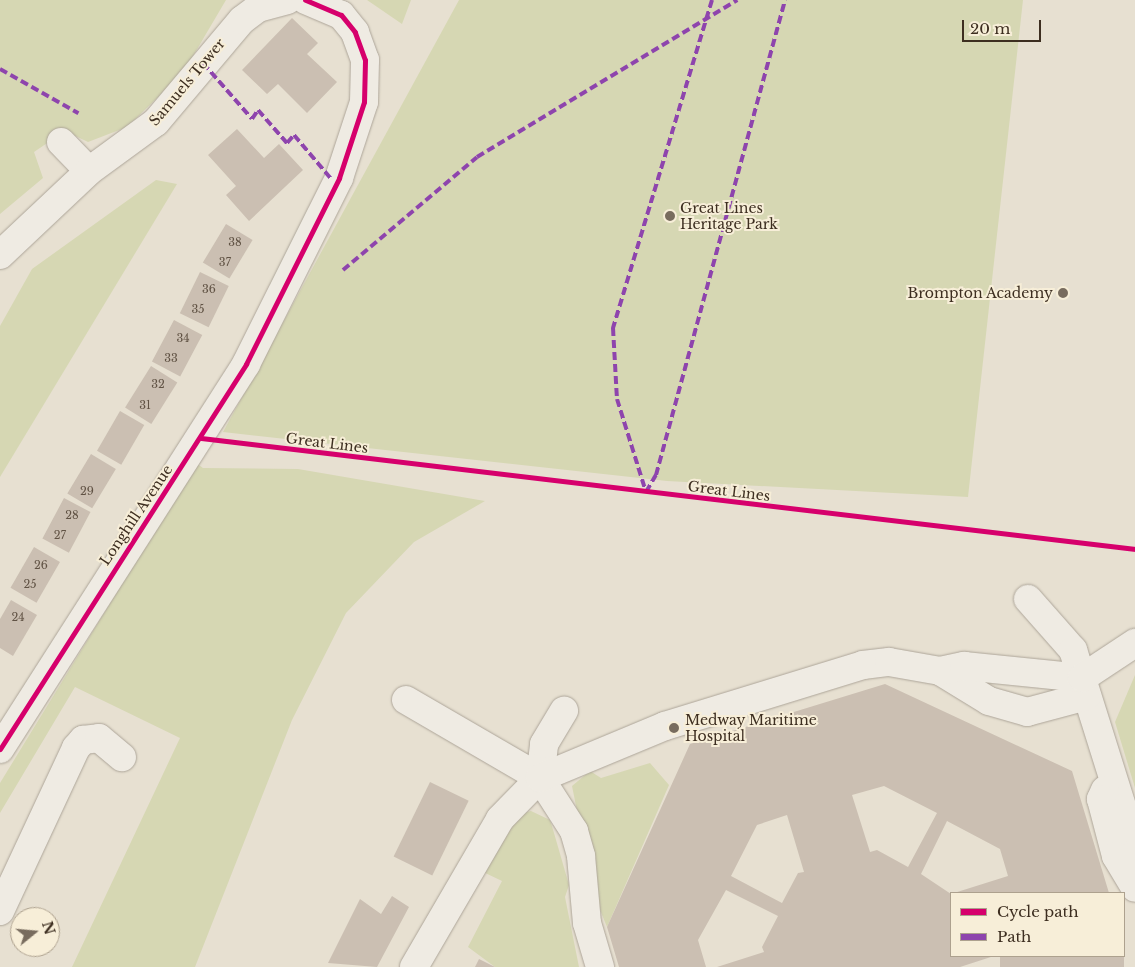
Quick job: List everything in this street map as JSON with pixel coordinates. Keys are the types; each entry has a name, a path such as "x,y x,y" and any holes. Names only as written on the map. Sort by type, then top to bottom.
{"street":[{"name":"Samuels Tower","path":"0,255 89,171 156,122 242,20 258,8 287,0"},
{"name":"Longhill Avenue","path":"0,749 46,671 207,428 286,291 339,178 366,89 365,60 355,32 332,9 305,0"},
{"path":"61,142 89,171"},
{"path":"1028,599 1071,645 1135,848"},
{"path":"414,967 500,819 540,778 665,726 856,666 889,662 940,672 989,701 1027,712 1085,687 1135,643"},
{"path":"940,672 964,666 1085,687"},
{"path":"406,700 520,763 540,778 574,831 582,864 587,923 600,967"},
{"path":"540,778 544,744 564,712"},
{"path":"0,911 76,748 83,740 99,738 122,756"},
{"path":"1115,784 1105,788 1102,799 1116,856 1135,888"}],"green space":[{"path":"0,0 226,0 183,73 127,127 88,142 65,131 34,152 43,178 0,214"},
{"path":"367,0 411,0 402,24"},
{"name":"Great Lines Heritage Park","path":"459,0 1023,0 968,497 667,481 223,432"},
{"path":"156,180 177,184 0,477 0,326 32,269"},
{"path":"196,463 203,468 298,469 485,501 414,542 346,613 292,720 195,967 72,967 180,738 75,687 0,813 0,783"},
{"path":"1135,675 1135,788 1115,722"},
{"path":"650,763 669,785 607,927 594,895 572,786 590,771 601,778"},
{"path":"531,811 550,820 554,833 569,885 565,897 579,967 495,967 468,947 502,881 479,870 500,819"}],"building":[{"path":"292,18 318,43 307,54 337,82 307,113 278,84 267,94 242,70"},
{"path":"237,129 264,158 279,144 303,170 249,221 226,195 236,186 208,155"},
{"path":"226,224 253,240 229,279 203,263"},
{"path":"200,272 229,286 209,327 180,313"},
{"path":"174,320 202,335 180,377 152,361"},
{"path":"151,366 177,382 151,424 125,408"},
{"path":"120,411 144,425 121,465 97,451"},
{"path":"91,454 116,469 92,508 67,493"},
{"path":"64,498 90,512 69,553 42,539"},
{"path":"34,547 60,562 36,603 10,588"},
{"path":"11,600 37,615 13,656 0,648 0,619"},
{"path":"885,684 1072,771 1109,892 957,892 1008,876 1000,849 947,821 921,874 950,893 950,957 991,957 960,967 717,967 764,952 762,947 778,916 726,890 698,940 706,967 619,967 607,927 690,744","holes":["884,786 937,813 908,867 877,850 870,852 852,795","787,815 804,872 798,873 782,903 731,876 757,825"]},
{"path":"430,782 469,801 432,875 394,857"},
{"path":"392,896 409,907 377,967 328,963 360,899 381,914"},
{"path":"1000,957 1124,957 1124,967 1000,967"},
{"path":"479,959 495,967 475,967"}],"marked path":[{"path":"712,0 613,328 617,399 646,492 656,475 785,0"},
{"path":"343,270 477,157 737,0"},
{"path":"203,63 252,119 258,110 287,143 294,135 332,180"},
{"path":"0,69 78,113"}],"cycle path":[{"path":"0,749 246,364 339,178 364,102 365,60 355,32 341,15 305,0"},
{"name":"Great Lines","path":"201,438 1135,549"}],"place":[{"name":"Great Lines Heritage Park","path":"670,216"},
{"name":"Brompton Academy","path":"1063,293"},
{"name":"Medway Maritime Hospital","path":"674,728"}]}
